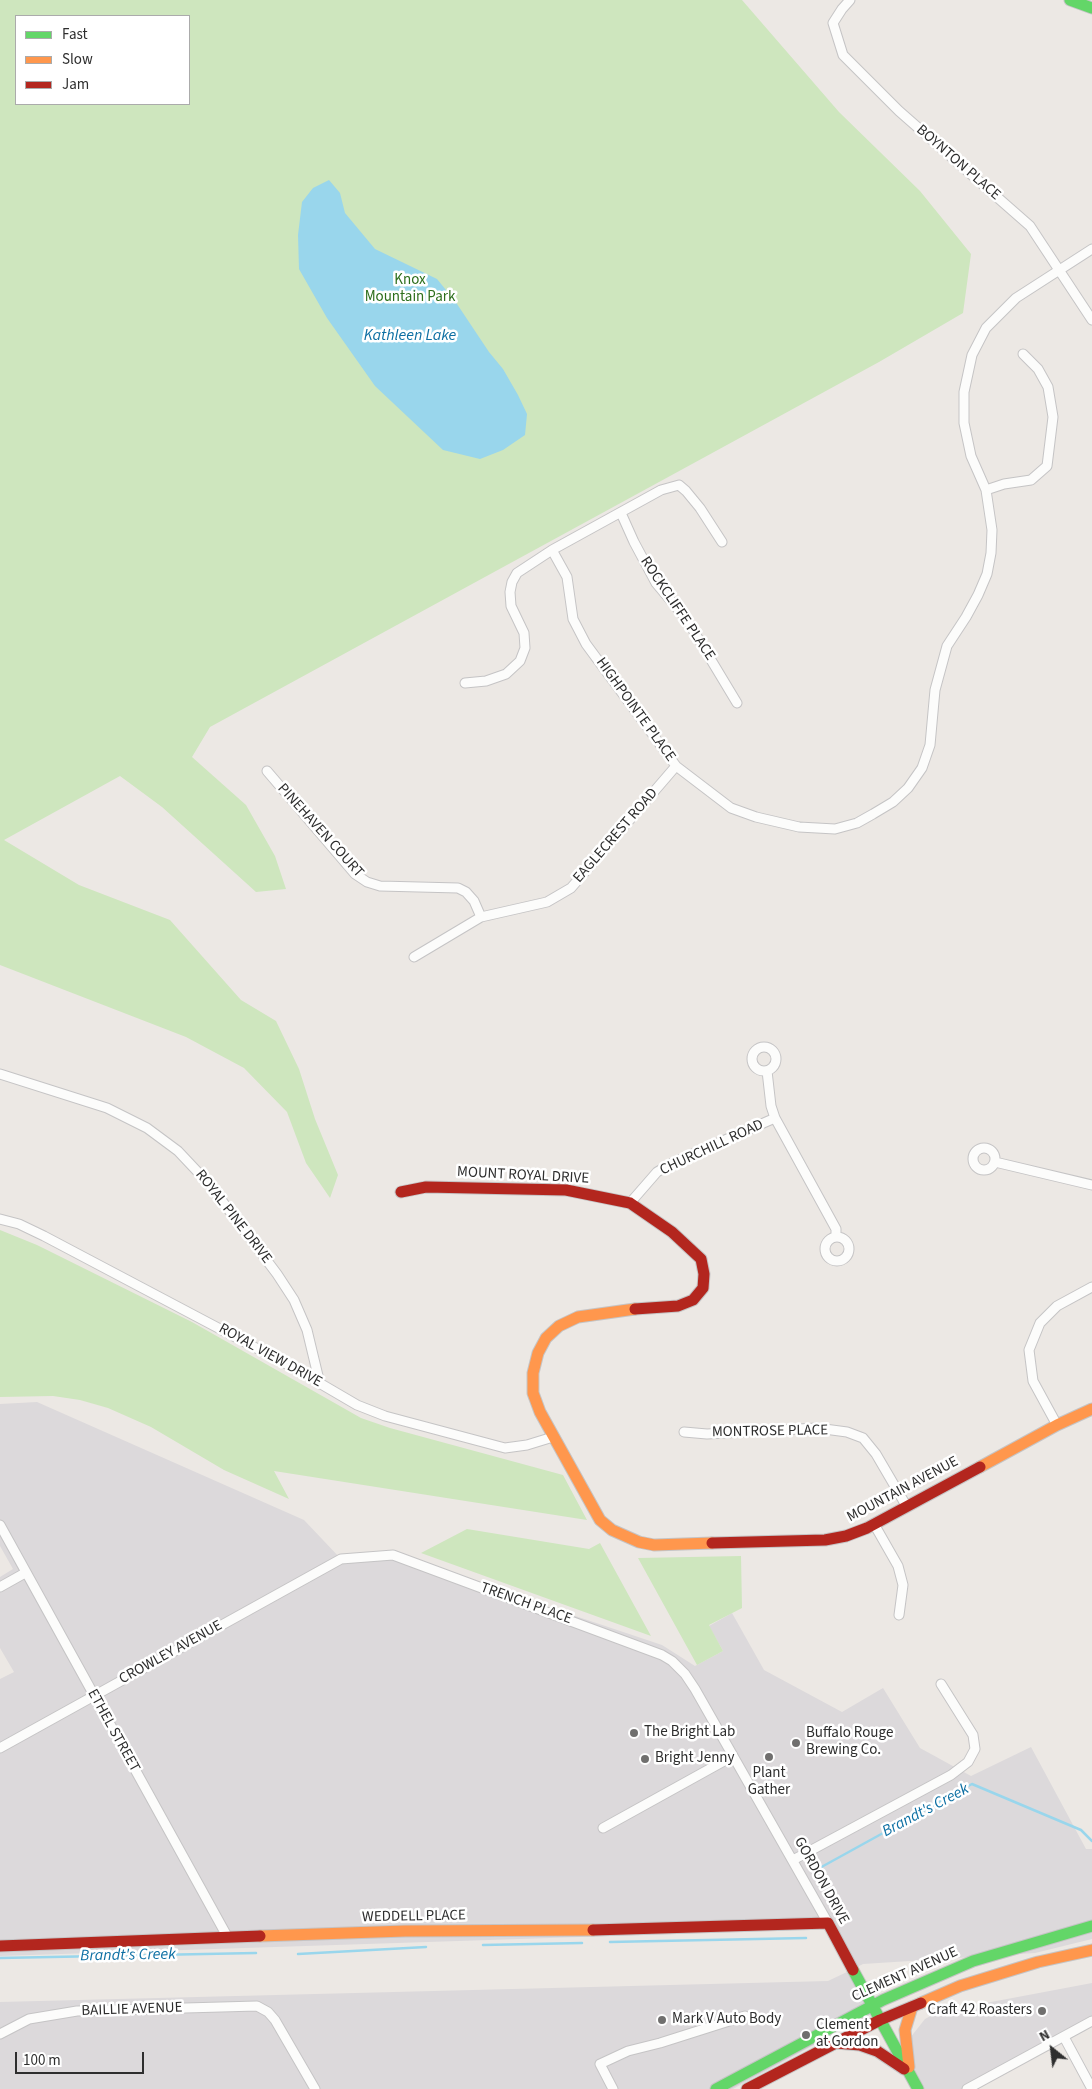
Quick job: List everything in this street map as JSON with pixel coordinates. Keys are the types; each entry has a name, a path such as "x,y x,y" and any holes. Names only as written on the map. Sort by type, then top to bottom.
{"street":[{"name":"BOYNTON PLACE","path":"850,0 833,22 843,55 899,111 1030,226 1060,268 1092,320"},
{"path":"1070,0 1092,8"},
{"name":"HIGHPOINTE PLACE","path":"552,550 567,577 573,619 586,644 676,766 731,808 756,817 799,827 835,829 857,823 893,802 908,788 922,768 930,745 935,690 946,646 966,618 987,574 991,553 992,530 986,490 971,456 964,423 964,392 972,355 986,328 1016,298 1092,249"},
{"path":"986,490 1004,484 1031,480 1047,466 1053,417 1048,387 1038,369 1023,354"},
{"path":"465,683 486,681 506,674 520,661 524,648 524,633 511,606 512,582 517,573 552,550 661,490 679,485 700,508 722,542"},
{"name":"ROCKCLIFFE PLACE","path":"621,513 656,583 687,620 736,703"},
{"name":"EAGLECREST ROAD","path":"414,957 468,923 546,902 571,888 676,766"},
{"name":"PINEHAVEN COURT","path":"266,771 355,874 367,882 380,886 458,888 466,892 474,901 481,918"},
{"path":"766,1071 771,1106 776,1118 836,1229 836,1237"},
{"name":"ROYAL PINE DRIVE","path":"0,1074 107,1108 147,1128 178,1151 210,1184 294,1300 307,1330 320,1384"},
{"name":"CHURCHILL ROAD","path":"630,1203 657,1172 672,1163 776,1118"},
{"path":"995,1162 1092,1185"},
{"name":"MOUNT ROYAL DRIVE","path":"401,1192 426,1187 566,1190 630,1203 672,1232 701,1260 704,1274 703,1288 693,1300 678,1306 612,1311 578,1317 559,1326 546,1338 538,1353 533,1373 533,1393 553,1437 600,1520 621,1536 654,1545"},
{"name":"ROYAL VIEW DRIVE","path":"0,1219 19,1224 44,1236 357,1405 385,1416 505,1448 527,1445 553,1437"},
{"path":"1057,1425 1034,1381 1029,1350 1040,1323 1056,1306 1092,1287"},
{"name":"MOUNTAIN AVENUE","path":"654,1545 825,1540 846,1536 874,1524 1057,1425 1092,1409"},
{"name":"MONTROSE PLACE","path":"684,1432 707,1434 817,1428 847,1432 863,1438 876,1454 906,1507"},
{"path":"874,1524 898,1566 902,1585 899,1615"},
{"name":"ETHEL STREET","path":"0,1525 227,1936"},
{"name":"TRENCH PLACE","path":"341,1559 392,1554 662,1655 678,1666 695,1689"},
{"name":"CROWLEY AVENUE","path":"0,1748 341,1559"},
{"path":"0,1586 25,1572"},
{"path":"793,1860 950,1776 968,1762 975,1749 973,1735 941,1684"},
{"name":"GORDON DRIVE","path":"695,1689 793,1860 918,2089"},
{"path":"603,1828 733,1756"},
{"name":"WEDDELL PLACE","path":"0,1946 227,1936 405,1931 586,1930 828,1923"},
{"name":"CLEMENT AVENUE","path":"716,2089 872,2005 973,1961 1092,1926"},
{"name":"CLEMENT AVENUE","path":"747,2089 880,2020 960,1986 1038,1962 1092,1950"},
{"name":"BAILLIE AVENUE","path":"0,2034 29,2018 77,2011 257,2006 268,2012 276,2020 315,2089"},
{"path":"910,2074 905,2030 906,2020 912,2007"},
{"path":"613,2089 600,2064 628,2051 660,2043 745,2016"},
{"path":"967,2089 1092,2022"},
{"path":"1064,2037 1092,2089"},
{"path":"834,2043 860,2045 877,2051 910,2074"},
{"name":"CLEMENT AVENUE","path":"724,2089 740,2075"}],"shaded area":[{"path":"37,1402 304,1520 341,1559 393,1555 662,1645 695,1666 723,1651 709,1626 732,1613 764,1670 842,1712 883,1688 920,1748 971,1776 1031,1747 1086,1849 1092,1849 1092,1939 1035,1953 863,1964 849,1971 825,1929 0,1956 0,1679 14,1672 0,1648 0,1577 13,1569 0,1546 0,1404"},
{"path":"849,1971 871,2014 733,2089 0,2089 0,2002 828,1981"},
{"path":"1092,1983 1092,2021 967,2089 918,2089 898,2053 925,2019 938,2012"}],"green space":[{"name":"Knox Mountain Park","path":"0,0 742,0 839,112 920,191 971,254 963,313 879,362 210,727 192,757 246,805 275,856 286,889 256,892 162,807 120,776 4,840 79,885 170,920 241,1000 276,1021 299,1069 315,1119 338,1175 330,1198 306,1163 287,1112 244,1068 186,1037 0,965"},
{"path":"0,1230 37,1245 192,1322 361,1418 390,1428 563,1475 587,1520 274,1471 289,1499 224,1470 151,1427 108,1408 80,1400 53,1396 0,1397"},
{"path":"467,1529 589,1549 600,1543 651,1636 421,1553"},
{"path":"741,1556 742,1608 709,1625 723,1651 697,1665 638,1558"}],"water":[{"name":"Kathleen Lake","path":"329,180 340,193 345,213 375,249 437,279 455,301 489,352 503,369 518,395 527,414 525,435 503,450 480,459 443,450 375,386 327,318 299,269 298,235 302,202 313,188"}],"waterway":[{"name":"Brandt's Creek","path":"816,1870 972,1784 1081,1830 1092,1841"},
{"name":"Brandt's Creek","path":"610,1942 806,1938"},
{"name":"Brandt's Creek","path":"483,1945 582,1943"},
{"name":"Brandt's Creek","path":"298,1954 426,1947"},
{"name":"Brandt's Creek","path":"0,1958 256,1953"}],"traffic: fast":[{"path":"1070,0 1092,8"},
{"path":"716,2089 883,2000 973,1961 1092,1926"},
{"path":"853,1970 918,2089"}],"traffic: slow":[{"path":"635,1309 578,1317 559,1326 546,1338 538,1353 533,1373 533,1393 540,1412 600,1520 612,1530 639,1542 654,1545 712,1543"},
{"path":"980,1467 1057,1425 1092,1409"},
{"path":"260,1936 405,1931 593,1930"},
{"path":"921,2003 960,1986 1038,1962 1092,1950"},
{"path":"909,2067 905,2030 912,2007"}],"traffic: jam":[{"path":"401,1192 426,1187 566,1190 630,1203 672,1232 701,1259 704,1274 703,1288 693,1300 678,1306 635,1309"},
{"path":"712,1543 825,1540 846,1536 867,1528 980,1467"},
{"path":"593,1930 828,1923 853,1970"},
{"path":"0,1946 260,1936"},
{"path":"747,2089 880,2020 921,2003"},
{"path":"836,2043 860,2045 877,2051 904,2069"}],"place":[{"name":"The Bright Lab","path":"634,1733"},
{"name":"Buffalo Rouge Brewing Co.","path":"796,1743"},
{"name":"Plant Gather","path":"769,1757"},
{"name":"Bright Jenny","path":"645,1759"},
{"name":"Craft 42 Roasters","path":"1042,2011"},
{"name":"Mark V Auto Body","path":"662,2020"},
{"name":"Clement at Gordon","path":"806,2035"}]}
